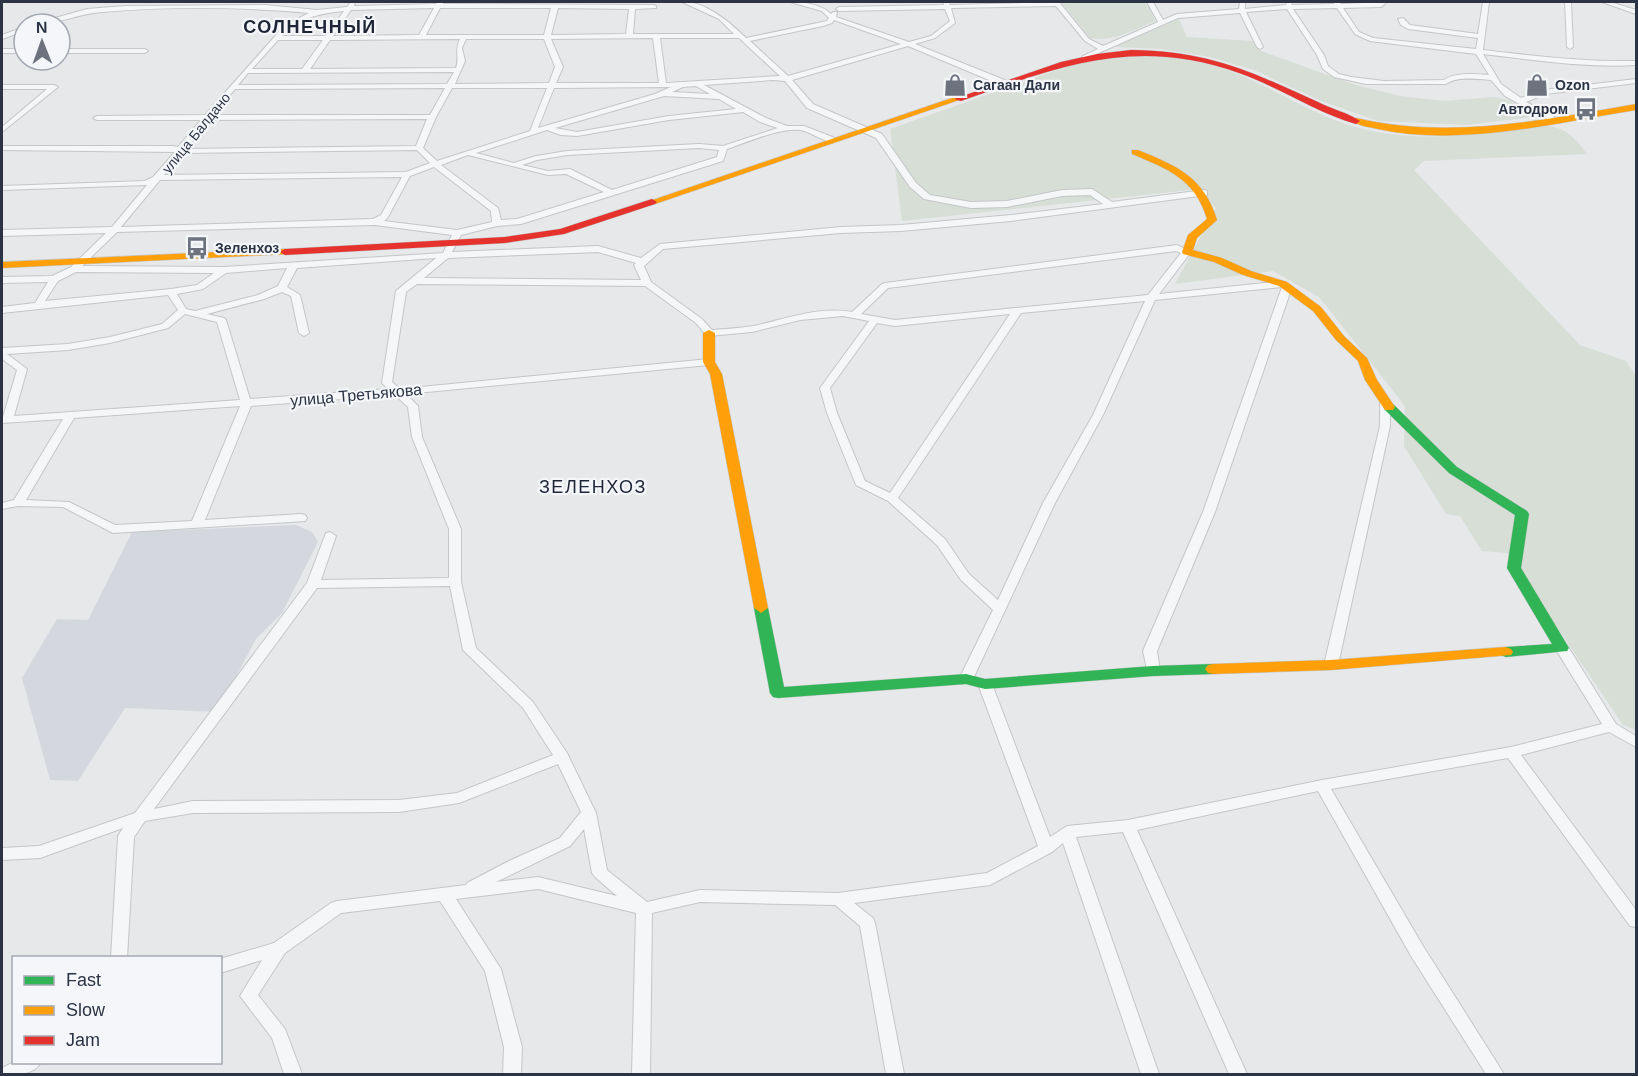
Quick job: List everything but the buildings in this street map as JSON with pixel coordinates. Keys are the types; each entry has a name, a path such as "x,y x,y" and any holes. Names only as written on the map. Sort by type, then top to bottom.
{"main road":[{"path":"2,265 77,266 452,244 505,240 561,232 1085,57 1137,52 1205,60 1244,72 1331,112 1385,127 1434,131 1470,129 1636,107"},
{"path":"709,333 709,362 716,374 778,693 966,679 985,684 1153,671 1331,665 1562,648 1514,568 1522,514 1453,470 1385,403 1371,380 1363,360 1340,338 1317,309 1285,285 1247,273 1218,260 1186,252 1187,242 1195,232 1212,220 1211,210 1204,193 1182,173 1134,152"}],"street":[{"path":"685,2 721,18 787,79 810,106 879,136 913,185 927,197 971,205 1007,204 1062,192 1092,192 1110,205"},
{"path":"793,2 824,10 831,17 908,44 1004,83"},
{"path":"277,38 656,36 743,38 831,22 831,17 844,2"},
{"path":"1150,2 1162,23"},
{"path":"1242,2 1242,10 1260,46"},
{"path":"1085,57 1177,16 1289,4 1381,5 1384,2"},
{"path":"1486,2 1479,53 1494,78 1508,94 1551,119"},
{"path":"1568,2 1570,46"},
{"path":"1605,2 1636,12"},
{"path":"1627,2 1636,4"},
{"path":"839,9 947,4 1057,3 1087,40 1101,48"},
{"path":"422,36 440,4"},
{"path":"72,13 84,9 265,7 317,12 353,5 440,4 654,7"},
{"path":"233,87 663,84 678,87 773,78 787,79 933,37 953,22 947,4"},
{"path":"1289,4 1326,67 1341,77 1360,81 1446,82 1448,79 1468,76 1494,78"},
{"path":"1337,4 1357,33 1365,38 1396,44 1479,53 1615,64 1636,63"},
{"path":"305,70 353,5"},
{"path":"533,132 559,67 547,37 555,6"},
{"path":"630,36 632,6"},
{"name":"улица Балдано","path":"77,266 114,230 246,71 287,26 317,12"},
{"path":"1401,19 1408,27 1481,36"},
{"path":"656,36 663,84"},
{"path":"419,148 432,117 459,70 462,61 459,48 464,37"},
{"path":"72,51 145,51"},
{"path":"246,71 459,70"},
{"path":"1521,101 1544,92 1636,81"},
{"path":"699,85 744,110 786,128"},
{"path":"2,87 54,87 2,130"},
{"path":"2,188 147,183 159,178 406,174 678,87"},
{"path":"678,87 688,95"},
{"path":"662,94 722,97"},
{"path":"548,128 561,133 577,134 669,118 744,110"},
{"path":"97,118 432,117"},
{"path":"514,165 536,158 567,153 699,146 724,148 786,128 801,128 832,140"},
{"path":"2,148 173,148 180,151 419,148 436,165 495,210 497,222"},
{"path":"644,909 600,873 589,813 562,757 528,705 470,650 455,582 454,529 417,437 413,406 387,383 401,291 415,281 452,244 497,222 518,222 720,159 724,148"},
{"path":"469,153 548,173 567,171 612,193"},
{"path":"375,222 384,217 406,174"},
{"path":"1153,671 1150,651 1209,512 1285,285 895,323 843,313 800,317 752,329 709,333 699,321 647,283 639,265 641,261 660,248 841,230 902,228 968,222 1204,193"},
{"path":"2,233 375,222 452,244"},
{"path":"2,280 54,279 77,266 224,270 293,266 452,244 598,249 641,261"},
{"path":"854,315 885,286 1178,248 1186,252 1151,297 1098,415 1049,503 966,679"},
{"path":"194,314 226,304 261,297 282,288 293,266"},
{"path":"2,310 200,287 224,270"},
{"path":"38,305 54,279"},
{"path":"415,281 647,283"},
{"path":"282,288 296,295 304,333"},
{"path":"171,292 183,311 221,321 246,404 197,524"},
{"path":"892,499 1018,310"},
{"path":"2,353 68,347 110,340 165,326 183,311"},
{"path":"875,319 825,388 832,413 860,483 892,499 941,542 965,577 1000,609"},
{"path":"2,353 22,369 5,419"},
{"name":"улица Третьякова","path":"5,419 397,392 709,362"},
{"path":"1331,665 1385,426 1385,403"},
{"path":"18,503 69,416"},
{"path":"2,506 18,503 65,504 113,529 301,518"},
{"path":"119,956 126,836 313,584 330,536"},
{"path":"313,584 455,582"},
{"path":"1562,648 1611,727 1636,742"},
{"path":"985,684 1047,848"},
{"path":"222,965 279,948 337,907 467,890 538,883 644,909 700,896 838,899 990,879 1047,848 1067,832 1128,826 1322,784 1511,752 1611,727"},
{"path":"1511,752 1636,921"},
{"path":"2,854 40,852 139,817 193,807 399,806 459,798 562,757"},
{"path":"1322,784 1417,951 1495,1074"},
{"path":"467,890 565,842 589,813"},
{"path":"1128,826 1238,1074"},
{"path":"1067,832 1150,1074"},
{"path":"443,893 493,969 513,1047 512,1074"},
{"path":"838,899 867,923 895,1074"},
{"path":"641,1074 644,909"},
{"path":"279,948 248,996 279,1034 293,1074"},
{"path":"7,1074 28,1064"}],"shaded area":[{"path":"1061,2 1143,2 1150,8 1155,21 1115,37 1090,38"},
{"path":"1179,19 1187,37 1252,41 1261,51 1356,85 1400,96 1443,101 1494,97 1509,100 1532,112 1533,117 1467,125 1378,121 1321,101 1254,70 1210,57 1161,49 1115,47"},
{"path":"1153,55 1228,70 1313,111 1359,128 1382,133 1429,137 1546,126 1565,131 1579,143 1587,154 1424,161 1414,170 1580,345 1626,361 1636,376 1636,730 1623,725 1507,553 1482,551 1460,516 1446,514 1404,446 1405,406 1319,297 1273,271 1175,284 1216,208 1199,189 902,221 890,129 1077,63 1116,56"},
{"path":"296,525 312,532 318,542 282,613 256,639 217,712 125,708 78,781 50,780 22,678 57,619 88,620 132,532"}],"traffic: fast":[{"path":"1389,407 1453,470 1522,514 1514,568 1562,648 1506,652"},
{"path":"761,608 778,693 966,679 985,684 1153,671 1213,669"}],"traffic: slow":[{"path":"652,202 958,99"},
{"path":"1356,121 1423,132 1458,131 1495,129 1636,107"},
{"path":"1135,152 1184,176 1193,184 1208,206 1212,220 1192,237 1187,252 1218,260 1247,273 1283,284 1317,309 1340,338 1363,360 1371,380 1389,407"},
{"path":"2,265 285,252"},
{"path":"709,333 709,362 716,374 761,608"},
{"path":"1213,669 1331,665 1506,652"}],"traffic: jam":[{"path":"958,99 1030,74 1097,56 1166,53 1203,59 1242,71 1356,121"},
{"path":"285,252 505,240 561,232 652,202"}],"place":[{"name":"Сагаан Дали","path":"955,85"},
{"name":"Ozon","path":"1537,85"},
{"name":"Автодром","path":"1586,109"},
{"name":"Зеленхоз","path":"197,248"}],"district":[{"name":"СОЛНЕЧНЫЙ","path":"310,27"},
{"name":"ЗЕЛЕНХОЗ","path":"593,487"}]}
